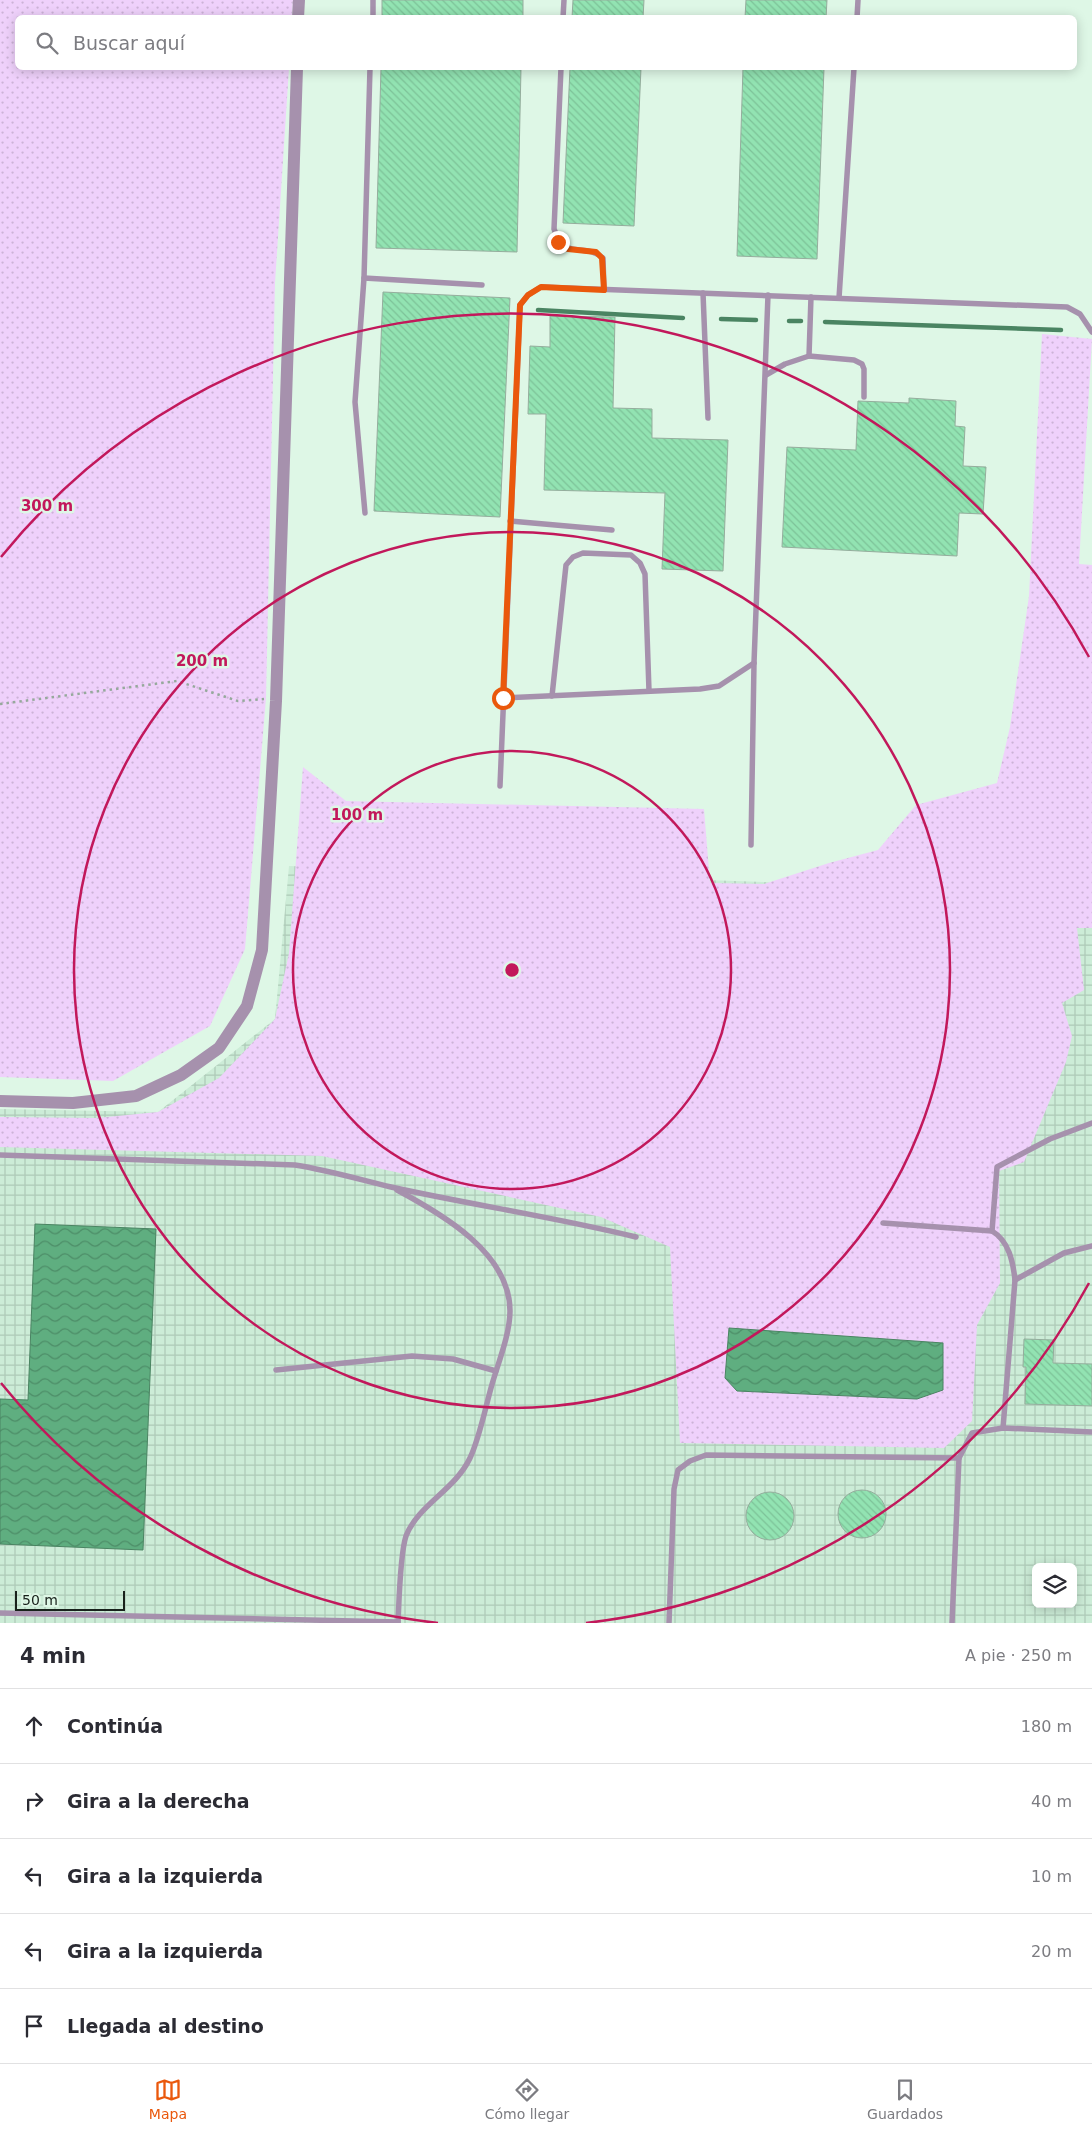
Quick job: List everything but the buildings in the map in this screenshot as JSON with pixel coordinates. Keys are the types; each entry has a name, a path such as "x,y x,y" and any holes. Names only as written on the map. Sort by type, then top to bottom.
{"street":[{"path":"298,15 299,0"},
{"path":"0,1100 73,1104 136,1096 181,1075 219,1048 247,1006 262,950 276,701 297,70"}],"lane":[{"path":"373,0 373,15"},
{"path":"563,15 564,0"},
{"path":"857,15 858,0"},
{"path":"365,513 355,402 364,278 370,70"},
{"path":"561,70 554,229 558,242 568,249 596,252 602,258 604,290"},
{"path":"839,298 854,70"},
{"path":"364,278 482,285"},
{"path":"500,786 520,305 528,295 541,287 1066,307 1080,314 1092,332"},
{"path":"703,293 708,418"},
{"path":"751,845 754,663 768,295"},
{"path":"809,356 811,297"},
{"path":"766,374 785,364 809,356 854,360 862,364 864,370 864,397"},
{"path":"510,521 612,530"},
{"path":"552,696 566,565 573,557 583,553 631,555 640,564 645,574 649,691"},
{"path":"503,698 700,689 719,686 754,663"},
{"path":"992,1231 997,1167 1050,1138 1092,1123"},
{"path":"0,1155 295,1165 325,1169 390,1187 636,1237"},
{"path":"0,1613 398,1623 406,1537 418,1516 452,1485 470,1458 504,1346 510,1312 506,1282 480,1246 425,1205 390,1187"},
{"path":"883,1223 992,1231 998,1234 1012,1258 1016,1280 1003,1428"},
{"path":"1016,1280 1064,1253 1092,1246"},
{"path":"276,1370 412,1356 453,1359 496,1370"},
{"path":"952,1623 959,1458 972,1433 1003,1428 1092,1432"},
{"path":"669,1623 674,1489 678,1470 690,1461 706,1456 959,1458"}],"path":[{"path":"0,704 177,681 238,701 266,698 276,701"}],"shaded area":[{"path":"0,0 293,0 292,15 15,15 15,70 289,70 275,283 266,698 245,949 210,1026 113,1081 0,1077"},
{"path":"1042,334 1092,339 1079,564 1092,565 1092,928 1077,928 1084,990 1062,1003 1072,1036 1066,1062 1024,1162 999,1171 1000,1283 977,1325 972,1421 944,1448 680,1443 670,1247 601,1217 322,1156 0,1147 0,1117 97,1118 158,1112 219,1078 275,1019 289,953 303,767 346,801 704,809 710,883 764,884 829,863 878,850 916,805 997,783 1010,727 1029,596"},
{"path":"289,866 1092,893 1092,1623 0,1623 0,1109 158,1112 275,1019"}],"water":[{"path":"35,1224 156,1229 143,1550 0,1544 0,1399 28,1400"},
{"path":"729,1328 943,1343 943,1390 917,1399 737,1391 725,1378"}],"waterway":[{"path":"538,310 683,318"},
{"path":"721,319 756,320"},
{"path":"789,321 801,321"},
{"path":"825,322 1061,330"}],"route":[{"path":"503,698 520,305 528,295 541,287 604,290 602,258 596,252 568,249 558,242"}]}
